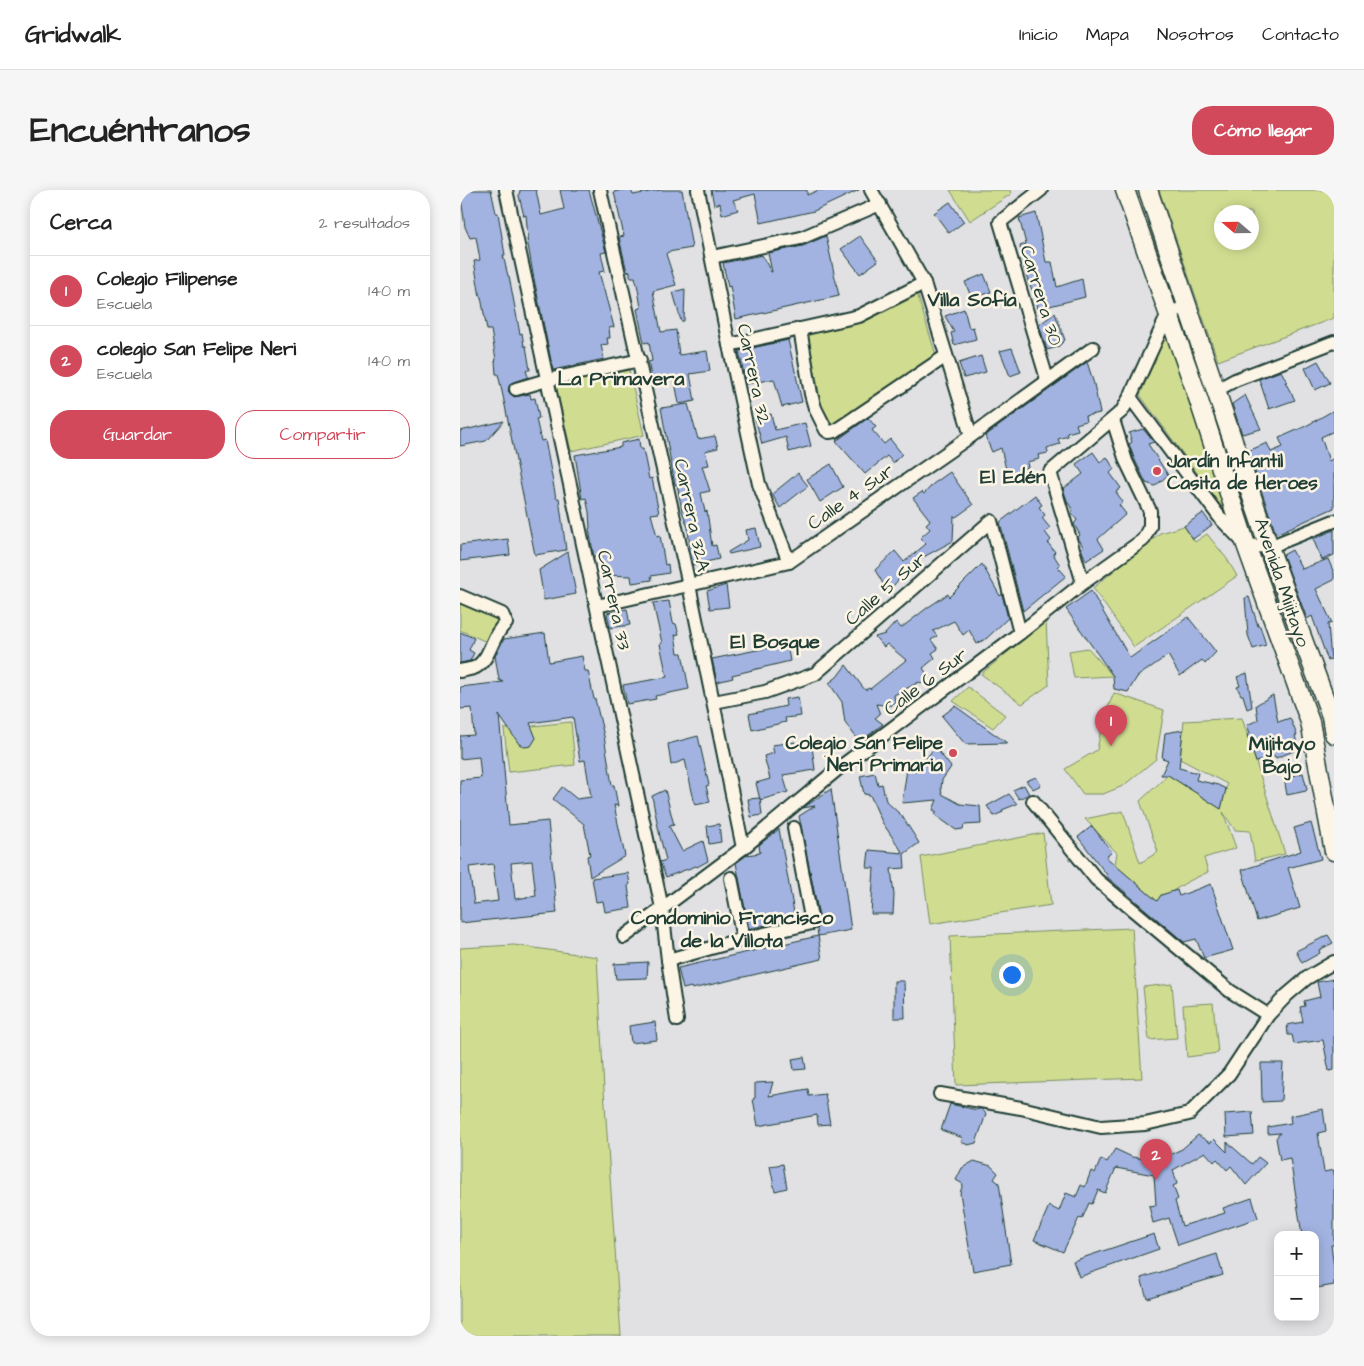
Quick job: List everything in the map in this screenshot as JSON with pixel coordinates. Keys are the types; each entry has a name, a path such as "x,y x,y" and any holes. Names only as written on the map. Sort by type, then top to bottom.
{"main road":[{"name":"Avenida Mijitayo","path":"1125,190 1196,392 1246,546 1310,722 1334,851"},
{"name":"Avenida Mijitayo","path":"1148,190 1269,547 1332,716 1334,734"}],"street":[{"name":"Carrera 33","path":"506,190 662,908 677,1020"},
{"name":"Carrera 32A","path":"600,190 640,360 689,585 743,848"},
{"name":"Carrera 32","path":"698,190 759,484 789,562"},
{"path":"871,190 924,283 971,436"},
{"name":"Carrera 30","path":"1041,190 1000,222 1047,379"},
{"path":"712,257 801,238 880,204"},
{"path":"729,345 859,316 924,283"},
{"path":"1083,583 1050,472 1122,411 1168,314 1187,306"},
{"path":"800,329 815,408 826,430 829,432 835,431 946,356"},
{"path":"1217,390 1235,380 1332,347"},
{"name":"Calle 4 Sur","path":"597,606 789,562 971,436 1047,379 1093,348"},
{"path":"516,389 547,380 640,360"},
{"path":"1130,397 1221,518 1246,546 1269,547 1334,521"},
{"name":"Calle 6 Sur","path":"624,936 743,848 839,768 1020,633 1083,583 1143,540 1150,526 1150,511 1126,461 1113,420"},
{"name":"Calle 5 Sur","path":"714,702 765,692 815,674 991,521 1020,633"},
{"path":"460,596 502,614 506,623 496,634 483,661 475,667 460,671"},
{"path":"1310,722 1332,716"},
{"path":"1033,801 1096,879 1230,991 1268,1015"},
{"path":"668,960 743,939 812,923 794,828"},
{"path":"731,878 743,939"},
{"path":"940,1094 1021,1108 1101,1128 1145,1124 1189,1114 1229,1074 1268,1015 1287,994 1307,978 1334,962"}],"green space":[{"path":"950,190 1010,190 1011,194 970,221"},
{"path":"1159,190 1334,190 1334,318 1218,361"},
{"path":"917,293 937,359 834,428 821,404 808,333"},
{"path":"1168,330 1228,509 1221,506 1140,395"},
{"path":"628,366 644,435 571,451 555,382"},
{"path":"1184,526 1195,542 1207,534 1227,559 1237,576 1134,647 1093,588 1160,533"},
{"path":"460,601 499,619 489,643 460,630"},
{"path":"1046,621 1049,685 1022,704 981,674"},
{"path":"1088,648 1113,676 1074,678 1069,651"},
{"path":"968,687 1005,715 993,728 953,701"},
{"path":"1114,693 1164,710 1156,759 1123,786 1103,794 1083,794 1065,769 1097,750 1103,719"},
{"path":"1242,718 1285,854 1255,861 1250,831 1235,830 1223,812 1236,848 1204,858 1208,872 1187,882 1157,901 1115,865 1117,853 1085,819 1123,811 1140,863 1158,852 1140,801 1168,775 1221,809 1227,784 1180,759 1184,721"},
{"path":"571,722 575,765 509,772 504,729"},
{"path":"1043,833 1051,905 930,924 921,857"},
{"path":"1132,928 1142,1078 956,1085 950,936"},
{"path":"514,945 597,957 621,1336 460,1336 460,948"},
{"path":"1172,984 1177,1038 1149,1040 1143,987"},
{"path":"1213,1003 1218,1053 1187,1057 1183,1005"}],"building":[{"path":"460,190 491,190 496,213 498,213 505,255 503,255 520,334 522,333 524,346 526,346 530,370 526,370 528,377 511,383 508,391 514,397 530,394 531,399 535,398 539,418 536,419 541,441 545,440 556,498 559,498 566,550 535,555 503,396 498,374 496,374 496,360 491,330 487,330 480,297 474,261 480,260 476,237 470,238 465,227"},
{"path":"520,190 536,190 541,215 564,209 560,190 589,190 606,252 601,253 605,271 599,272 614,327 609,328 610,338 607,338 608,344 601,345 604,359 553,370 533,274 527,239 526,215 524,216 519,196"},
{"path":"631,190 633,195 660,190 682,190 692,248 666,254 676,285 653,291 661,332 676,330 679,355 707,351 710,371 690,374 695,401 679,404 674,376 652,380 648,362 652,361 649,342 644,343 637,309 641,308 638,289 635,277 630,277 630,271 627,272 619,237 624,236 614,192"},
{"path":"711,190 807,190 807,195 819,190 859,190 814,211 761,223 755,194 733,200 738,210 722,215 720,203 714,205"},
{"path":"950,202 964,222 949,233 934,213"},
{"path":"1036,213 1046,262 1052,262 1057,287 1082,279 1085,297 1038,309 1036,298 1023,264 1020,246 1026,244 1019,218"},
{"path":"826,236 839,296 736,319 730,286 728,287 723,263 762,255 772,272 768,253 803,246"},
{"path":"860,236 878,261 860,274 841,249"},
{"path":"984,274 991,292 972,299 965,282"},
{"path":"685,289 684,321 681,321 673,292"},
{"path":"964,309 969,328 973,327 976,339 954,345 951,333 954,332 945,316"},
{"path":"1055,313 1065,340 1058,347 1047,350 1039,325"},
{"path":"788,340 802,402 782,407 774,379 746,384 739,351"},
{"path":"1012,348 1021,372 1010,376 1000,351"},
{"path":"981,356 986,372 964,378 959,363"},
{"path":"1318,361 1330,383 1315,390 1305,368"},
{"path":"1087,362 1100,413 1085,416 1086,421 1076,424 1078,430 1067,433 1068,436 1058,439 1060,444 1047,448 1048,453 1038,455 1039,459 1027,462 1028,467 1018,470 1019,475 1008,478 1001,448 992,452 985,436"},
{"path":"1281,371 1295,400 1269,409 1259,379"},
{"path":"1245,395 1261,429 1242,434 1232,404"},
{"path":"688,404 698,439 715,436 718,448 705,451 709,465 702,466 710,491 701,493 705,512 707,511 712,546 716,545 719,559 693,565 688,528 682,511 677,484 675,485 661,408"},
{"path":"1334,410 1334,431 1321,437 1329,461 1334,458 1334,508 1276,534 1248,451 1267,443 1271,452 1283,447 1279,438 1306,426"},
{"path":"771,414 775,430 805,423 811,446 789,452 786,437 762,444 755,418"},
{"path":"868,418 876,427 872,430 884,444 890,439 902,454 893,463 887,456 865,474 836,441"},
{"path":"504,421 486,441 460,446 460,431"},
{"path":"1143,429 1154,442 1148,444 1168,475 1155,486 1146,483 1129,444 1132,442 1129,433"},
{"path":"639,439 649,479 652,478 659,513 651,514 657,536 660,535 665,565 668,564 669,573 651,576 652,580 632,583 631,576 604,575 604,571 601,571 601,556 594,557 589,529 589,512 586,498 582,499 575,455 621,447 621,443"},
{"path":"1093,452 1100,462 1107,457 1114,469 1110,473 1121,488 1116,492 1123,502 1119,505 1126,514 1098,539 1104,549 1086,561 1081,548 1083,547 1078,537 1080,535 1074,524 1077,520 1071,513 1073,510 1068,503 1063,489 1083,474 1076,464"},
{"path":"831,464 843,487 820,502 807,479"},
{"path":"950,472 973,505 956,517 954,516 953,541 907,566 909,567 888,592 875,570 895,551 904,562 926,544 920,538 930,529 926,524 930,520 913,498 922,492 924,494 933,484"},
{"path":"798,473 808,486 780,508 772,494"},
{"path":"1035,495 1042,505 1039,507 1045,515 1042,518 1050,528 1045,532 1051,540 1048,543 1055,552 1053,554 1060,565 1058,567 1066,576 1023,611 1000,522"},
{"path":"1203,513 1212,525 1193,539 1184,526"},
{"path":"756,528 760,547 729,554 728,552 748,540 746,530"},
{"path":"1334,530 1334,555 1322,560 1313,539"},
{"path":"508,539 510,555 460,561 460,545"},
{"path":"1292,550 1302,569 1328,559 1334,573 1334,580 1316,589 1332,623 1328,624 1331,660 1328,661 1312,616 1307,619 1283,555"},
{"path":"568,552 576,594 544,600 539,570"},
{"path":"982,564 1000,596 1002,594 1008,618 987,638 977,644 969,630 963,635 954,621 933,631 937,636 931,640 938,649 932,653 935,658 923,668 927,674 926,679 894,695 895,702 890,706 876,704 880,714 875,718 883,724 860,742 845,723 842,702 829,683 837,677 846,665 865,690 870,689 906,660 887,644 884,647 875,637 885,634 896,622 901,628 948,594 949,597"},
{"path":"726,585 729,607 710,609 707,591"},
{"path":"1091,591 1130,658 1188,617 1216,652 1205,664 1202,660 1180,676 1168,655 1137,677 1128,692 1114,689 1113,676 1066,609"},
{"path":"1249,597 1266,645 1253,649 1248,635 1245,598"},
{"path":"669,601 673,623 676,624 679,634 675,635 678,653 682,653 689,689 655,696 656,699 627,704 623,685 667,677 653,603"},
{"path":"627,609 630,625 610,628 607,613"},
{"path":"460,632 474,638 469,650 474,653 470,661 460,663"},
{"path":"545,633 549,662 582,656 585,671 588,671 604,736 612,785 614,785 618,806 614,805 625,856 590,877 587,856 590,855 584,824 553,799 562,787 577,799 591,797 585,760 580,761 573,717 530,723 536,738 531,746 525,747 519,744 499,715 509,825 548,821 557,913 460,923 460,780 481,778 479,757 460,759 460,736 474,735 472,708 460,709 460,687 503,682 499,680 495,656 504,639","holes":["532,861 536,896 515,899 511,863","493,864 498,901 474,904 469,867"]},
{"path":"787,644 790,661 732,675 733,678 717,682 712,659"},
{"path":"1247,673 1252,707 1247,709 1243,695 1241,695 1237,687 1240,686 1237,677"},
{"path":"1273,695 1278,722 1290,718 1297,735 1295,736 1299,749 1276,758 1275,756 1256,762 1247,735 1250,733 1247,725 1258,720 1256,705"},
{"path":"798,697 801,716 785,718 786,722 752,730 749,714 786,706 785,699"},
{"path":"955,706 1007,743 965,744 942,716"},
{"path":"1183,730 1179,768 1198,773 1196,780 1218,785 1226,789 1221,809 1168,775 1161,775 1168,760 1162,758 1165,733"},
{"path":"698,736 709,785 706,786 710,802 695,805 685,760 671,765 668,744"},
{"path":"795,742 796,748 812,746 815,770 783,775 788,792 760,800 756,783 770,779 764,756 774,753 772,745"},
{"path":"935,747 951,767 942,780 942,794 960,804 980,806 981,824 964,825 963,829 956,830 935,815 937,812 933,810 937,800 902,803 907,769 916,771"},
{"path":"875,773 878,785 882,784 886,801 902,816 919,843 904,854 905,868 891,869 894,895 893,914 871,914 874,868 867,868 869,850 903,853 882,822 870,795 864,794 860,776"},
{"path":"1303,773 1306,791 1287,795 1284,778"},
{"path":"1036,777 1041,785 1033,789 1026,781"},
{"path":"1024,785 1029,794 1019,799 1013,790"},
{"path":"831,789 851,930 818,936 817,929 820,921 799,816 815,806 803,808"},
{"path":"665,790 674,825 669,826 682,851 703,841 708,861 697,867 666,877 660,862 666,860 652,796"},
{"path":"1009,794 1017,804 1002,810 1003,812 994,816 987,806"},
{"path":"760,798 762,815 751,817 748,799"},
{"path":"1311,823 1321,859 1288,868 1300,908 1257,921 1242,870 1301,851 1294,828"},
{"path":"719,824 721,842 709,844 707,826"},
{"path":"1092,826 1112,852 1106,857 1157,901 1161,895 1177,890 1179,896 1211,884 1233,950 1204,958 1196,939 1184,942 1106,876 1078,837"},
{"path":"779,829 795,918 749,929 736,863 747,855 760,853 759,845"},
{"path":"628,873 631,908 605,912 603,901 596,902 592,878"},
{"path":"1328,935 1333,943 1319,950 1320,953 1302,963 1296,951"},
{"path":"818,936 822,959 692,989 691,987 683,989 678,968"},
{"path":"648,962 647,978 616,979 614,964"},
{"path":"1334,979 1334,1070 1329,1071 1323,1040 1294,1044 1292,1035 1288,1035 1287,1025 1303,1022 1300,1007 1305,1006 1304,1001 1320,997 1317,982"},
{"path":"894,981 904,981 905,1018 894,1018"},
{"path":"655,1022 657,1040 631,1043 629,1026"},
{"path":"804,1057 806,1069 794,1070 792,1059"},
{"path":"1261,1063 1283,1063 1281,1101 1262,1102"},
{"path":"773,1082 769,1096 808,1089 809,1096 825,1094 830,1124 818,1125 817,1115 758,1126 753,1099 755,1098 755,1083"},
{"path":"950,1104 977,1110 982,1109 986,1114 976,1143 968,1145 961,1142 963,1138 941,1130"},
{"path":"1323,1109 1326,1131 1318,1133 1324,1172 1334,1170 1334,1245 1331,1245 1334,1285 1319,1288 1319,1231 1301,1231 1290,1158 1280,1160 1276,1138 1280,1133 1268,1134 1268,1127 1291,1123 1290,1116"},
{"path":"1252,1112 1254,1135 1226,1137 1225,1114"},
{"path":"1198,1135 1210,1143 1214,1139 1227,1152 1227,1142 1252,1164 1258,1157 1266,1163 1246,1185 1231,1166 1227,1170 1217,1159 1214,1162 1205,1152 1173,1170 1177,1184 1173,1186 1178,1199 1175,1201 1182,1226 1225,1213 1223,1208 1252,1198 1258,1218 1178,1245 1169,1218 1153,1223 1149,1206 1156,1205 1154,1175 1116,1168 1105,1193 1098,1190 1092,1204 1089,1203 1082,1219 1079,1218 1063,1252 1034,1240 1049,1206 1059,1211 1066,1193 1076,1197 1081,1185 1085,1187 1091,1171 1095,1173 1101,1159 1107,1162 1115,1149 1132,1157 1152,1160 1182,1149"},
{"path":"974,1161 991,1166 998,1173 994,1179 999,1183 1011,1264 973,1271 960,1193 963,1184 956,1180 962,1168"},
{"path":"783,1164 787,1188 775,1191 770,1166"},
{"path":"1154,1234 1159,1249 1079,1277 1073,1261"},
{"path":"1217,1254 1223,1275 1147,1298 1141,1278"}],"place":[{"name":"Jardín Infantil Casita de Heroes","path":"1157,471"},
{"name":"Colegio Filipense","path":"1111,746"},
{"name":"Colegio San Felipe Neri Primaria","path":"953,753"},
{"name":"colegio San Felipe Neri","path":"1156,1180"}],"district":[{"name":"Villa Sofía","path":"972,299"},
{"name":"La Primavera","path":"621,378"},
{"name":"El Edén","path":"1013,476"},
{"name":"El Bosque","path":"775,641"},
{"name":"Mijitayo Bajo","path":"1282,754"},
{"name":"Condominio Francisco de la Villota","path":"732,928"}]}
